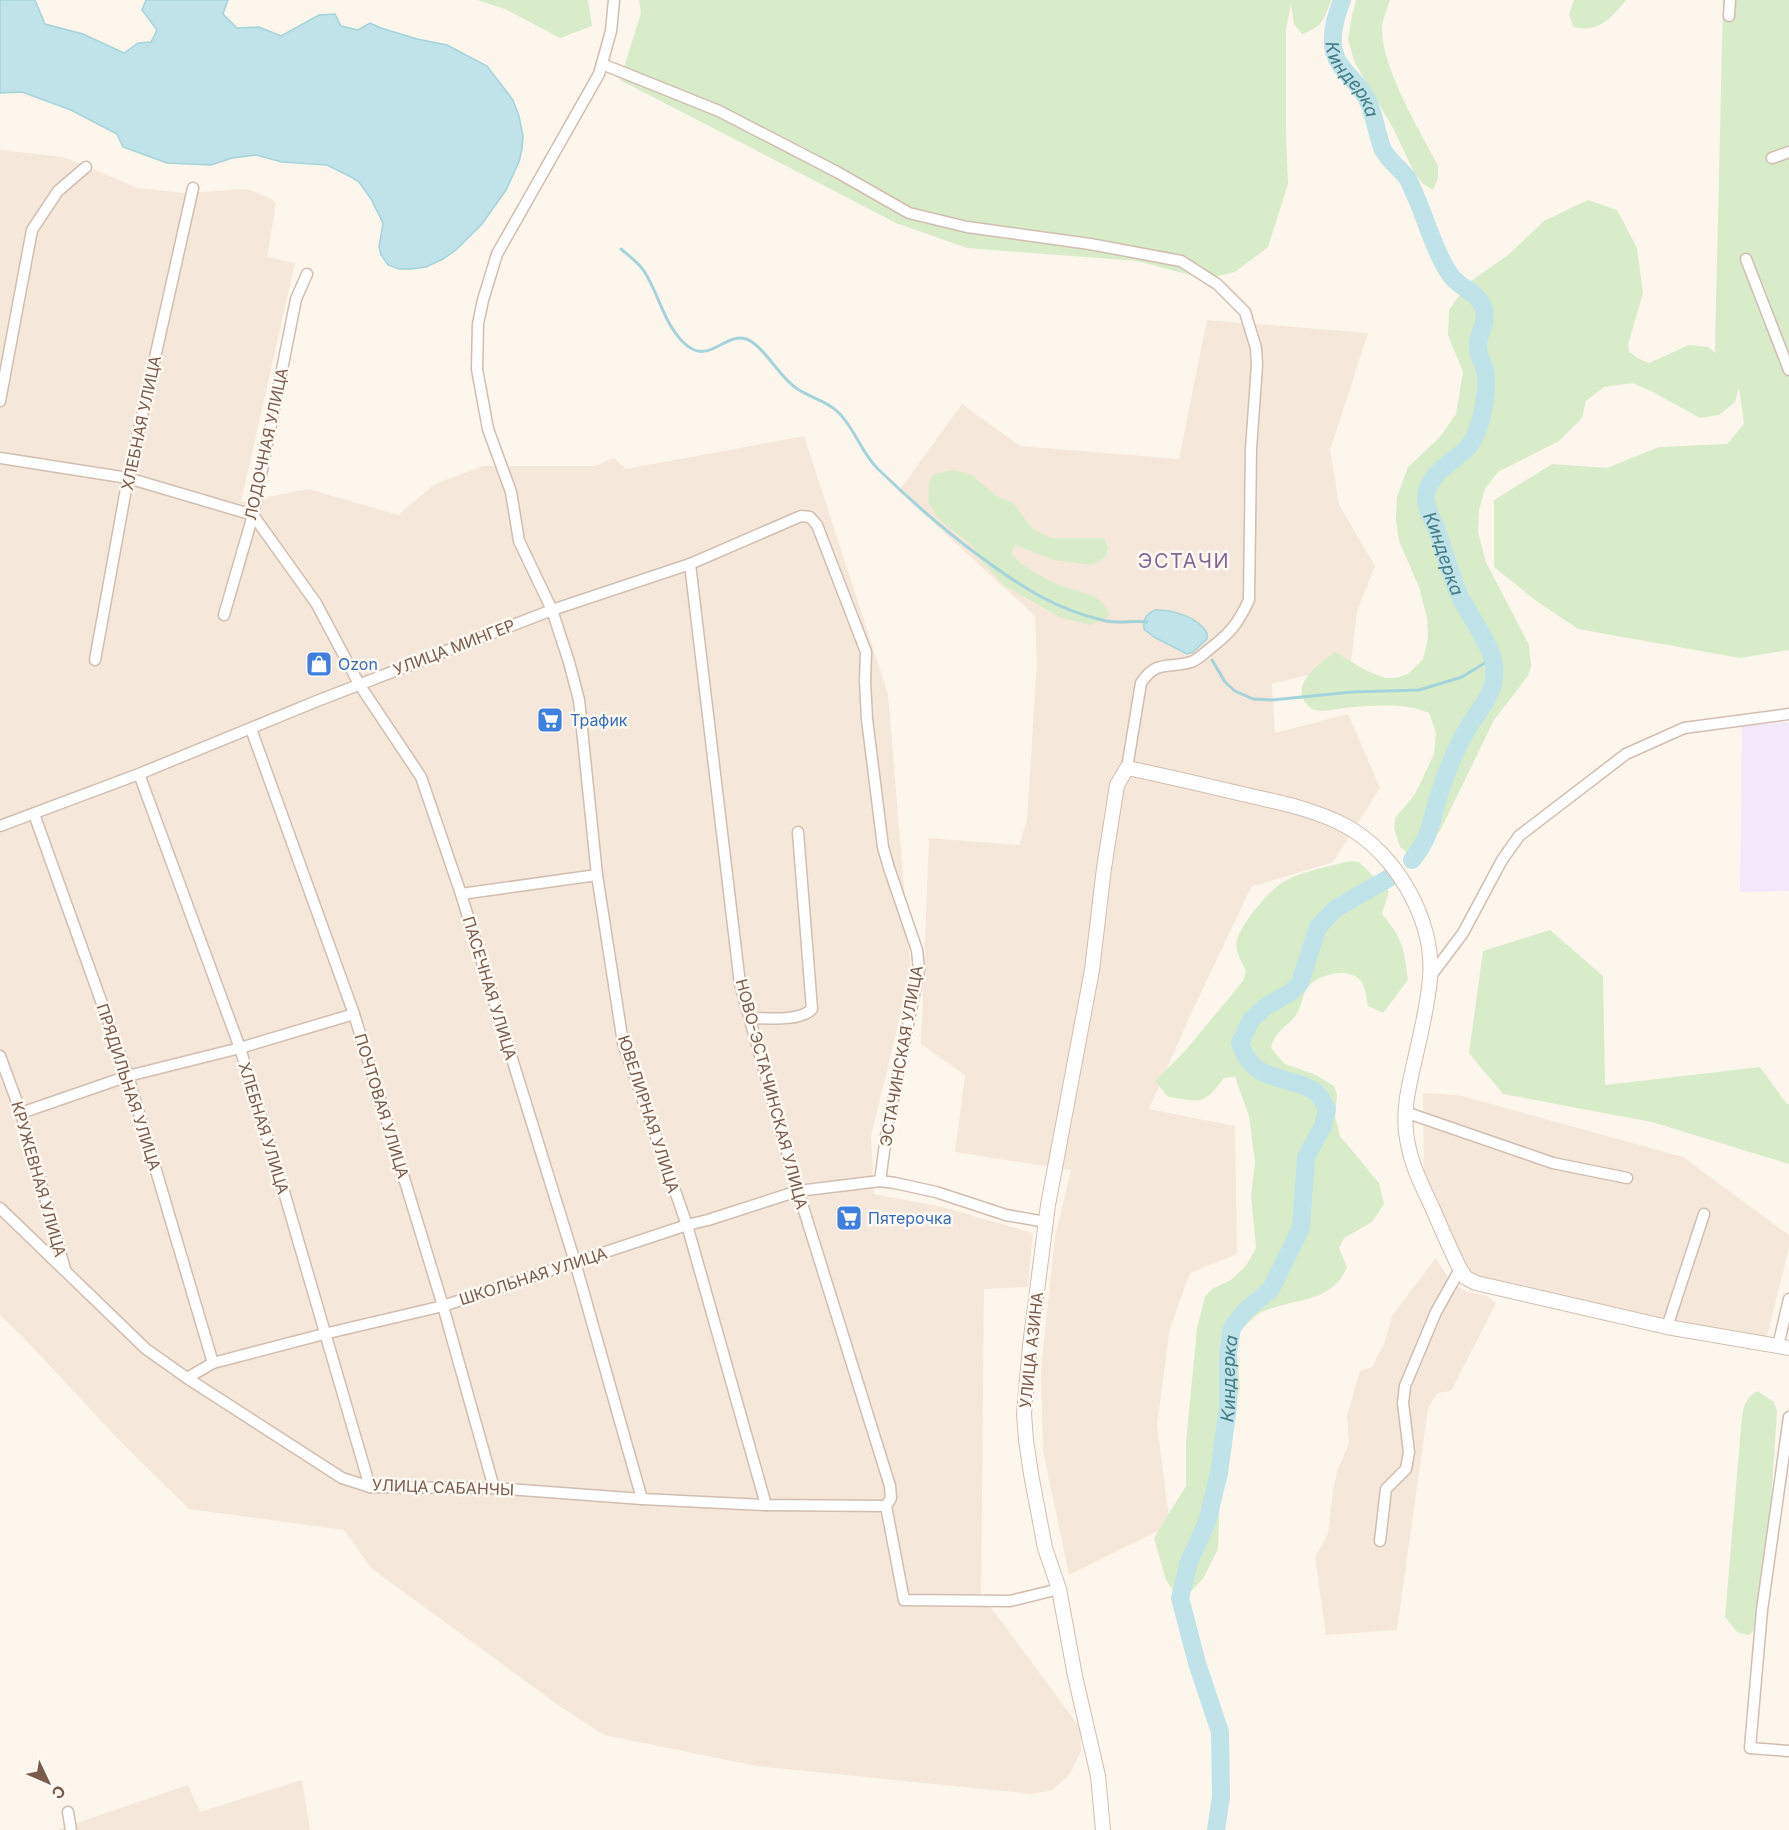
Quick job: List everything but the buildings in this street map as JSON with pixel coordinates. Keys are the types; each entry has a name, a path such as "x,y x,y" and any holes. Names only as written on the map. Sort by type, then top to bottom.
{"street":[{"name":"ЮВЕЛИРНАЯ УЛИЦА","path":"614,0 611,31 599,74 497,254 478,324 477,369 488,429 512,492 519,541 552,609 579,700 597,875 623,1043 687,1225 766,1504"},
{"path":"1729,16 1730,0"},
{"path":"602,63 719,111 837,172 909,213 967,227 1090,244 1181,261 1217,284 1245,312 1256,348 1257,365 1251,448 1249,600 1240,620 1225,637 1193,661 1160,667 1148,672 1141,683 1127,768 1306,809 1347,826 1366,840 1399,875 1411,894 1421,919 1428,944 1431,976 1407,1094 1406,1137 1415,1173 1466,1278 1476,1283 1667,1327 1784,1347 1789,1299"},
{"path":"1772,158 1789,152"},
{"path":"0,401 32,230 58,191 86,167"},
{"name":"ХЛЕБНАЯ УЛИЦА","path":"95,660 128,478 193,188"},
{"path":"1746,259 1789,370"},
{"name":"ЛОДОЧНАЯ УЛИЦА","path":"224,615 253,515 296,299 307,274"},
{"path":"0,458 128,478 253,515"},
{"name":"ПАСЕЧНАЯ УЛИЦА","path":"253,515 316,603 359,684 421,777 461,894 574,1262 642,1499"},
{"name":"УЛИЦА МИНГЕР","path":"0,826 139,774 359,684 552,609 690,564 801,516 810,517"},
{"name":"ЭСТАЧИНСКАЯ УЛИЦА","path":"810,517 817,525 866,652 867,719 883,847 917,950 919,970 915,996 887,1129 880,1181"},
{"name":"НОВО-ЭСТАЧИНСКАЯ УЛИЦА","path":"690,564 740,984 798,1191 890,1486 891,1498 886,1506"},
{"path":"1431,976 1463,933 1502,860 1519,836 1626,754 1684,728 1789,714"},
{"name":"ПОЧТОВАЯ УЛИЦА","path":"251,729 354,1014 443,1306 494,1488"},
{"name":"УЛИЦА АЗИНА","path":"1103,1830 1098,1776 1059,1589 1045,1548 1033,1485 1024,1414 1046,1222 1080,1044 1117,785 1127,768"},
{"name":"ХЛЕБНАЯ УЛИЦА","path":"139,774 240,1048 370,1487"},
{"name":"ПРЯДИЛЬНАЯ УЛИЦА","path":"34,814 128,1076 213,1364"},
{"path":"750,1018 797,1017 808,1014 812,1009 798,832"},
{"path":"461,894 597,875"},
{"path":"21,1113 128,1076 240,1048 354,1014"},
{"name":"КРУЖЕВНАЯ УЛИЦА","path":"0,1056 21,1113 65,1269"},
{"path":"1405,1112 1552,1162 1627,1178"},
{"name":"ШКОЛЬНАЯ УЛИЦА","path":"187,1378 213,1364 324,1334 443,1306 687,1225 798,1191 880,1181 936,1192 1006,1215 1046,1222"},
{"name":"УЛИЦА САБАНЧЫ","path":"0,1208 146,1349 342,1478 370,1487 494,1488 642,1499 886,1506"},
{"path":"1667,1327 1704,1214"},
{"path":"1380,1541 1386,1489 1406,1469 1409,1452 1403,1403 1405,1386 1436,1312 1460,1269"},
{"path":"1789,1418 1762,1610 1750,1748 1789,1751"},
{"path":"886,1506 904,1600 1010,1601 1059,1589"},
{"path":"68,1812 71,1830"}],"shaded area":[{"path":"0,150 63,157 138,188 185,193 247,189 272,199 276,204 267,257 295,263 241,502 309,489 398,515 435,484 483,466 596,466 614,458 626,469 804,436 888,694 911,972 871,1136 874,1194 942,1207 1033,1233 1028,1287 984,1289 981,1594 1081,1729 1081,1751 1070,1774 1052,1790 1032,1794 757,1766 604,1735 561,1707 371,1568 344,1530 189,1509 120,1441 0,1315"},
{"path":"1207,320 1368,333 1330,450 1339,505 1375,566 1357,611 1351,664 1272,684 1275,733 1348,714 1380,788 1333,862 1251,887 1149,1109 1235,1126 1237,1254 1190,1273 1170,1328 1157,1425 1170,1525 1069,1575 1043,1450 1041,1368 1055,1237 1071,1170 955,1152 965,1075 921,1044 929,838 1019,845 1027,820 1037,662 1035,616 899,491 962,404 1020,446 1179,459"},
{"path":"1789,722 1789,891 1740,892 1742,726"},
{"path":"1423,1093 1458,1095 1683,1157 1789,1235 1789,1247 1766,1340 1469,1276 1424,1188"},
{"path":"1436,1258 1452,1284 1468,1292 1487,1296 1496,1303 1451,1391 1437,1393 1428,1408 1397,1630 1326,1635 1315,1557 1328,1534 1333,1490 1338,1469 1349,1444 1347,1415 1360,1371 1372,1367 1384,1344 1392,1316"},
{"path":"302,1780 310,1830 56,1830 188,1785 200,1812"}],"green space":[{"path":"477,0 588,0 592,26 560,38 505,9"},
{"path":"639,0 1331,0 1322,22 1302,34 1294,24 1291,4 1286,29 1288,184 1268,247 1235,272 1205,279 1137,261 967,248 896,223 620,80 641,13"},
{"path":"1356,0 1390,0 1382,27 1383,43 1394,79 1438,166 1438,178 1433,190 1422,183 1414,172 1393,128 1355,63 1348,40"},
{"path":"1574,0 1626,0 1603,23 1590,28 1582,28 1573,27 1569,14"},
{"path":"1723,0 1789,0 1789,650 1740,658 1578,629 1535,600 1494,567 1494,500 1552,464 1607,468 1659,447 1727,444 1744,424 1739,387 1735,402 1719,415 1700,418 1633,383 1604,387 1586,401 1582,418 1559,441 1498,472 1485,489 1479,510 1478,532 1486,562 1529,645 1531,666 1528,676 1494,720 1441,829 1432,841 1408,853 1400,847 1394,828 1395,818 1415,794 1434,754 1436,733 1429,713 1409,707 1387,706 1316,710 1312,709 1303,699 1303,684 1317,666 1335,652 1367,671 1386,678 1408,674 1423,659 1428,638 1427,618 1419,587 1399,541 1396,520 1397,497 1408,467 1439,438 1456,414 1463,372 1448,335 1449,310 1468,283 1508,255 1544,221 1588,200 1617,210 1637,248 1643,293 1628,345 1629,351 1637,358 1649,363 1689,345 1708,347 1716,353"},
{"path":"954,470 972,475 995,495 1013,503 1032,528 1051,538 1104,538 1108,547 1106,557 1092,565 1054,560 1015,545 1011,554 1026,567 1049,580 1086,593 1100,601 1110,615 1091,625 1062,618 1005,586 983,563 973,546 939,520 928,502 929,482 934,474"},
{"path":"1350,861 1359,862 1389,891 1382,914 1401,944 1408,980 1383,1013 1368,1006 1364,986 1355,976 1342,973 1320,978 1307,989 1298,1012 1278,1034 1271,1048 1285,1064 1316,1075 1334,1086 1337,1095 1335,1116 1340,1136 1379,1183 1384,1204 1372,1222 1344,1238 1339,1248 1347,1267 1341,1279 1332,1287 1312,1298 1264,1311 1238,1332 1236,1343 1240,1388 1221,1463 1218,1549 1203,1579 1188,1594 1177,1596 1166,1580 1154,1538 1186,1486 1186,1443 1197,1328 1205,1297 1212,1289 1231,1280 1246,1266 1256,1248 1251,1196 1255,1162 1249,1116 1235,1077 1224,1078 1211,1094 1200,1100 1168,1097 1155,1081 1184,1052 1243,981 1246,971 1237,952 1236,944 1243,926 1261,902 1286,880 1313,870"},
{"path":"1550,930 1603,976 1605,1085 1760,1067 1789,1104 1789,1164 1652,1122 1503,1094 1469,1053 1483,951"},
{"path":"1757,1391 1774,1402 1777,1412 1764,1606 1756,1628 1749,1635 1738,1633 1725,1617 1742,1417 1748,1398"}],"water":[{"path":"0,0 35,0 45,24 83,34 124,53 138,43 151,42 157,30 142,10 146,0 228,0 223,14 237,28 259,27 281,36 319,15 335,14 341,26 358,30 370,23 417,39 447,45 487,66 513,100 523,136 519,162 506,190 482,224 456,250 426,267 399,269 388,265 381,255 379,247 383,223 371,199 359,182 327,165 282,162 256,155 232,158 211,165 167,163 123,147 117,134 71,110 22,92 0,93"},
{"path":"1155,610 1169,611 1191,618 1203,627 1207,633 1207,639 1193,652 1187,654 1154,637 1144,629 1144,625 1146,617"}],"waterway":[{"name":"Киндерка","path":"1342,0 1333,32 1333,46 1337,59 1367,99 1383,150 1408,179 1444,264 1453,278 1478,298 1485,315 1478,342 1486,379 1485,400 1480,423 1466,449 1436,475 1428,488 1426,500 1458,592 1492,656 1494,682 1488,697 1469,725 1455,752 1437,799 1428,833 1412,860"},
{"path":"621,249 644,271 666,317 683,342 693,349 702,351 710,350 734,339 743,338 752,342 790,383 830,405 839,413 850,426 872,463 903,493 997,569 1040,596 1071,611 1111,622 1147,622"},
{"path":"1212,660 1225,682 1235,691 1253,699 1272,700 1352,692 1419,690 1462,677 1493,658"},
{"name":"Киндерка","path":"1216,1830 1221,1797 1220,1732 1197,1663 1180,1598 1189,1562 1207,1522 1219,1473 1228,1407 1228,1354 1232,1328 1245,1311 1271,1289 1301,1228 1306,1157 1323,1126 1327,1109 1320,1096 1313,1090 1270,1075 1253,1065 1240,1043 1251,1020 1265,1007 1291,992 1300,983 1318,927 1335,909 1389,878"}],"place":[{"name":"Ozon","path":"319,664"},
{"name":"Трафик","path":"550,720"},
{"name":"Пятерочка","path":"849,1218"}],"district":[{"name":"ЭСТАЧИ","path":"1184,561"}]}
